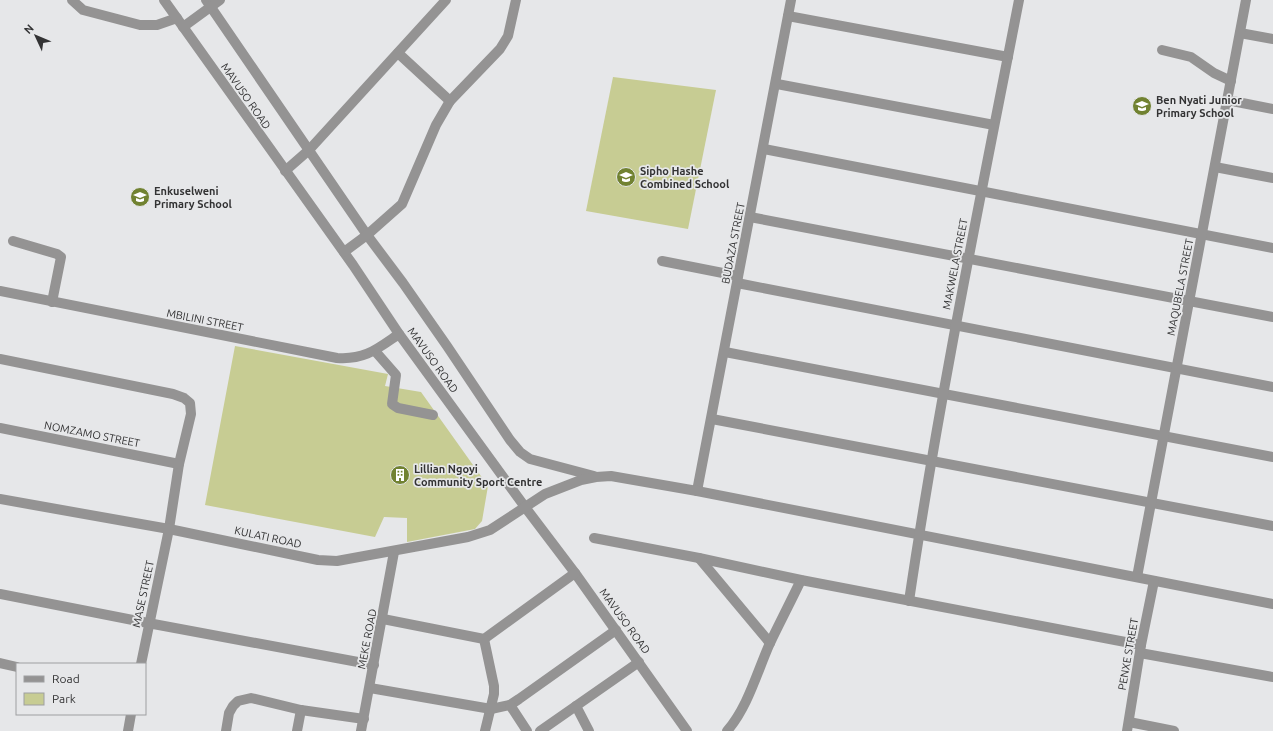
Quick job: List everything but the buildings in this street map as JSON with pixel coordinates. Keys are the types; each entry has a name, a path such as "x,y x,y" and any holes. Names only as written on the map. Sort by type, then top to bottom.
{"street":[{"path":"72,0 83,10 140,25 157,25 177,18"},
{"name":"MAVUSO ROAD","path":"164,0 344,252 399,334 575,573 687,731"},
{"path":"183,27 209,3 220,0"},
{"path":"284,170 309,150 446,0"},
{"path":"344,252 399,208 406,198 436,125 450,101 500,49 510,31 516,0"},
{"name":"BUDAZA STREET","path":"697,491 792,0"},
{"name":"MAKWELA STREET","path":"909,601 931,461 955,325 1019,0"},
{"name":"MAQUBELA STREET","path":"1137,578 1246,0"},
{"path":"209,3 367,235 403,283 510,440 520,452 530,459 596,477 611,476 697,491 1273,604"},
{"path":"788,16 1008,58"},
{"path":"1240,33 1273,39"},
{"path":"1162,50 1191,57 1214,73 1231,81"},
{"path":"398,53 450,101"},
{"path":"776,84 994,125"},
{"path":"1227,100 1273,109"},
{"path":"764,149 1273,248"},
{"path":"1215,167 1273,178"},
{"path":"750,217 1273,317"},
{"path":"13,241 57,254 61,257 52,302"},
{"path":"662,262 737,280 955,325 1273,387"},
{"name":"MBILINI STREET","path":"0,292 337,358 361,358 375,351 399,334"},
{"path":"375,351 396,375 392,402 393,405 398,408 433,415"},
{"path":"725,352 1273,457"},
{"name":"MASE STREET","path":"0,359 173,394 184,398 190,404 191,414 179,464 169,528 148,623 141,663"},
{"path":"712,419 1273,526"},
{"name":"NOMZAMO STREET","path":"0,428 179,464"},
{"name":"KULATI ROAD","path":"0,499 169,528 318,560 337,561 394,552 468,537 490,530 545,494 562,487 596,477"},
{"path":"594,538 699,558 1273,677"},
{"name":"MEKE ROAD","path":"362,731 394,552"},
{"path":"699,558 770,643"},
{"path":"383,619 484,639 575,573"},
{"path":"727,731 735,720 752,686 770,643 801,580"},
{"name":"PENXE STREET","path":"1128,727 1140,649 1154,581"},
{"path":"0,594 148,623 374,664"},
{"path":"370,688 491,709 510,705 616,630"},
{"path":"484,639 494,686 491,709 485,731"},
{"path":"540,731 639,662"},
{"path":"0,663 16,667"},
{"path":"226,731 229,713 233,706 238,701 245,698 261,699 301,710 364,719"},
{"path":"510,705 527,731"},
{"path":"576,706 588,731"},
{"path":"297,731 301,710"},
{"path":"128,731 131,715"},
{"path":"1128,727 1174,731"}],"green space":[{"path":"613,77 716,90 688,229 586,211"},
{"path":"235,346 388,374 385,386 421,392 488,486 482,521 475,529 407,542 407,518 384,517 375,537 205,505"}],"place":[{"name":"Ben Nyati Junior Primary School","path":"1142,106"},
{"name":"Sipho Hashe Combined School","path":"626,177"},
{"name":"Enkuselweni Primary School","path":"140,197"},
{"name":"Lillian Ngoyi Community Sport Centre","path":"400,475"}]}
